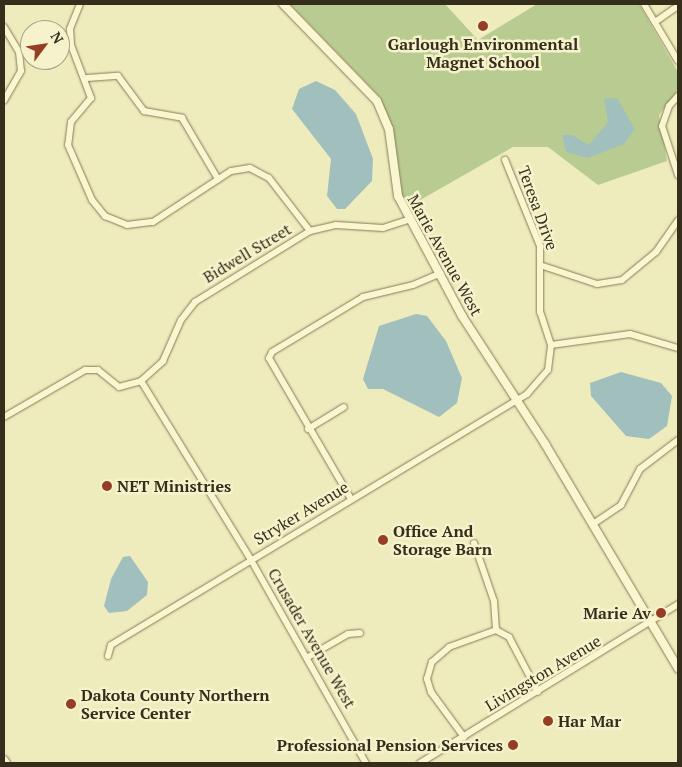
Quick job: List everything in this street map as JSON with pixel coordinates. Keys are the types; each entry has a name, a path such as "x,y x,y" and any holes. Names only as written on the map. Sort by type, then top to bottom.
{"street":[{"path":"80,4 70,29 71,45 87,78 91,98 72,122 68,145 92,200 105,216 127,225 153,222 231,171 250,168 269,178 310,231"},
{"name":"Marie Avenue West","path":"283,4 377,101 389,129 396,193 441,273 462,316 594,524 678,668"},
{"path":"644,4 678,61"},
{"path":"655,22 678,6"},
{"path":"4,26 19,52 21,70 4,101"},
{"path":"87,78 118,76 144,110 182,118 218,179"},
{"path":"678,96 668,106 662,126 678,175"},
{"name":"Teresa Drive","path":"505,160 540,246 543,266 540,312 551,345 548,370 527,394 516,399"},
{"name":"Bidwell Street","path":"141,381 163,361 181,320 195,302 310,231 336,225 383,228 410,219"},
{"path":"543,266 597,284 622,280 656,252 678,220"},
{"path":"351,499 270,365 272,352 363,297 413,285 441,273"},
{"path":"551,345 630,334 678,348"},
{"path":"4,417 88,369 101,372 120,387 141,381"},
{"name":"Crusader Avenue West","path":"141,381 251,560 349,729 366,763"},
{"name":"Stryker Avenue","path":"108,656 111,645 516,399"},
{"path":"308,429 344,407"},
{"path":"594,524 621,505 640,469 678,440"},
{"path":"474,543 494,601 496,630"},
{"name":"Livingston Avenue","path":"420,763 652,623 678,604"},
{"path":"464,737 431,692 427,679 432,662 449,647 496,630 509,637 538,692"},
{"path":"308,658 348,634 360,633"}],"green space":[{"path":"290,4 445,4 478,40 537,4 639,4 678,72 678,90 659,115 667,161 598,185 548,147 513,147 408,207 399,189 393,129 380,97"}],"water":[{"path":"316,81 335,90 356,114 373,159 372,181 345,209 337,209 327,196 331,159 292,109 299,89"},
{"path":"617,98 635,129 624,144 588,158 566,152 562,135 572,135 589,145 608,122 604,99"},
{"path":"416,314 427,316 446,341 462,378 457,403 439,417 383,389 368,389 363,379 379,326"},
{"path":"621,372 661,383 672,396 667,426 649,439 626,436 591,396 590,383"},
{"path":"130,556 148,582 147,595 127,611 109,613 104,606 111,579 123,557"}],"place":[{"name":"Garlough Environmental Magnet School","path":"483,26"},
{"name":"NET Ministries","path":"107,486"},
{"name":"Office And Storage Barn","path":"383,540"},
{"name":"Marie Av","path":"661,613"},
{"name":"Dakota County Northern Service Center","path":"71,704"},
{"name":"Har Mar","path":"548,721"},
{"name":"Professional Pension Services","path":"513,745"}]}
